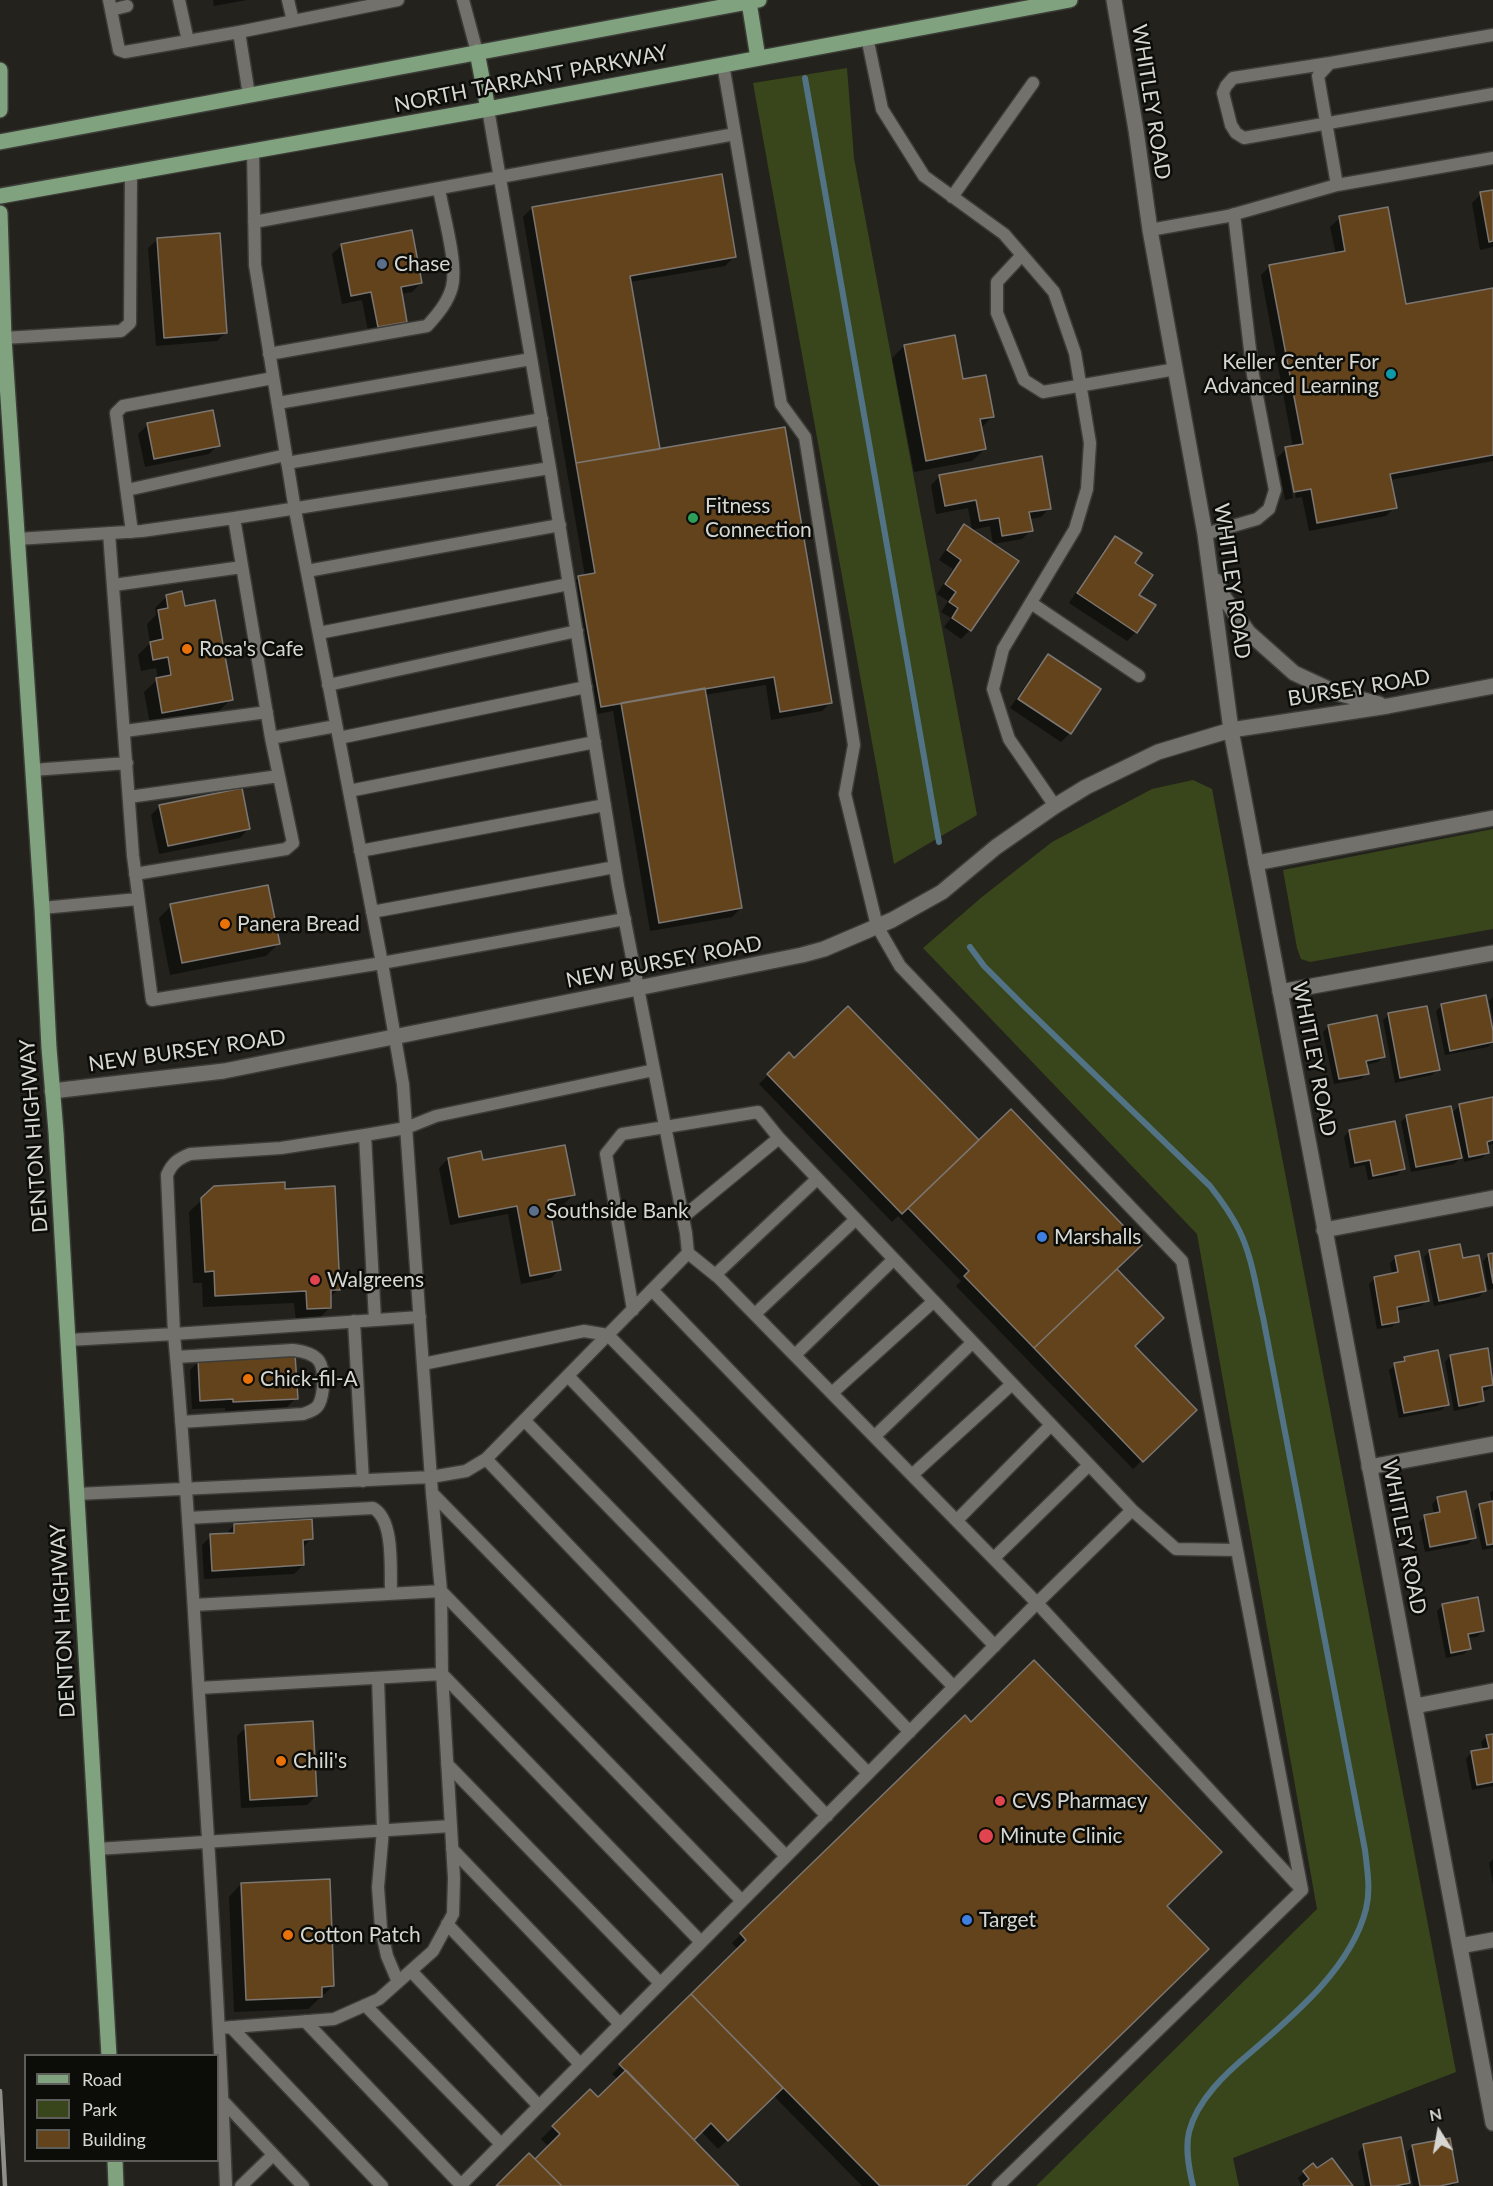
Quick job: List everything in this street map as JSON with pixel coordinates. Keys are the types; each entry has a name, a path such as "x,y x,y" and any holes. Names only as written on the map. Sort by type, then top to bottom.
{"main road":[{"name":"NORTH TARRANT PARKWAY","path":"0,196 488,109 1070,0"},
{"name":"NORTH TARRANT PARKWAY","path":"0,142 752,1"},
{"path":"752,1 758,57"},
{"path":"477,52 488,109"},
{"path":"0,70 0,110"},
{"name":"DENTON HIGHWAY","path":"0,213 1,291 42,908 109,2054"},
{"path":"115,2162 116,2186"}],"street":[{"name":"WHITLEY ROAD","path":"1114,0 1150,230 1205,534 1231,730 1493,2123"},
{"path":"1210,571 1223,596 1248,632 1294,673 1337,693 1388,706"},
{"name":"BURSEY ROAD","path":"1231,730 1388,706 1493,686"},
{"name":"NEW BURSEY ROAD","path":"52,1091 224,1071 824,949 892,920 942,892 996,847 1086,787 1158,752 1231,730"},
{"path":"1256,863 1493,818"},
{"path":"1280,992 1493,952"},
{"path":"1324,1230 1493,1198"},
{"path":"1369,1467 1493,1444"},
{"path":"1414,1706 1493,1691"},
{"path":"1460,1946 1493,1940"}],"lane":[{"path":"179,0 188,40"},
{"path":"288,0 292,21"},
{"path":"127,6 110,5 119,50 125,52 398,0"},
{"path":"463,0 477,52"},
{"path":"238,32 249,95"},
{"path":"1493,35 1233,78 1223,93 1231,125 1236,133 1244,138 1493,94"},
{"path":"867,38 882,109 924,176 1004,234 1022,255 1053,292 1075,353 1090,443 1087,489 1076,529 1003,649 993,689 1009,739 1055,806"},
{"path":"1330,63 1318,76 1337,185"},
{"path":"723,64 781,404 805,437 854,745 846,794 877,926 900,966 1182,1261 1302,1890"},
{"path":"952,197 1033,83"},
{"path":"488,109 560,525 615,867 688,1253 715,1275 994,1558 1302,1890"},
{"path":"254,222 735,134"},
{"path":"225,2028 334,2019 379,1999 433,1951 453,1914 451,1826 442,1674 441,1592 403,1084 295,510 269,354 255,265 253,152"},
{"path":"1150,230 1234,214 1337,185 1493,158"},
{"path":"4,338 121,331 130,323 131,174"},
{"path":"269,354 427,326 442,310 452,286 452,259 439,189"},
{"path":"1205,534 1257,519 1269,509 1275,490 1253,375 1234,214"},
{"path":"1022,255 997,282 997,313 1024,380 1043,392 1176,369"},
{"path":"278,403 531,359"},
{"path":"132,532 116,413 123,406 273,378"},
{"path":"127,490 287,459 542,418"},
{"path":"17,539 132,532 295,510 550,468"},
{"path":"135,874 286,849 292,843 271,738 234,518"},
{"path":"307,571 560,525"},
{"path":"110,533 135,874 152,1000 382,963 625,919"},
{"path":"114,585 242,567"},
{"path":"319,633 569,584"},
{"path":"1031,603 1139,676"},
{"path":"328,685 577,632"},
{"path":"271,738 338,732 586,687"},
{"path":"125,731 267,712"},
{"path":"349,791 595,742"},
{"path":"33,770 127,763"},
{"path":"129,797 279,776"},
{"path":"360,851 605,805"},
{"path":"372,912 615,867"},
{"path":"42,908 138,900"},
{"path":"227,2186 223,2101 225,2028 208,1842 194,1605 174,1334 167,1175 171,1165 190,1154 281,1148 406,1128 436,1116 654,1070"},
{"path":"633,1310 606,1154 622,1134 758,1112 817,1179 1132,1510 1176,1549 1237,1550"},
{"path":"365,1135 375,1320"},
{"path":"683,1217 779,1138"},
{"path":"715,1275 817,1179"},
{"path":"754,1314 856,1219"},
{"path":"77,1494 431,1477 466,1471 486,1459 688,1253"},
{"path":"795,1355 894,1259"},
{"path":"652,1290 995,1646"},
{"path":"832,1392 934,1301"},
{"path":"68,1340 420,1317"},
{"path":"354,1321 363,1481"},
{"path":"423,1364 584,1331 608,1335 954,1687"},
{"path":"875,1436 972,1343"},
{"path":"176,1357 293,1350 310,1353 319,1361 322,1371 319,1403 313,1411 303,1414 181,1422"},
{"path":"568,1376 910,1732"},
{"path":"912,1475 1012,1384"},
{"path":"524,1420 868,1773"},
{"path":"957,1520 1051,1425"},
{"path":"486,1459 826,1816"},
{"path":"994,1558 1089,1465"},
{"path":"432,1492 786,1856"},
{"path":"188,1518 374,1508 380,1511 387,1526 391,1594"},
{"path":"305,2021 460,2185 1132,1510"},
{"path":"194,1605 441,1592 742,1901"},
{"path":"199,1688 442,1674 701,1942"},
{"path":"378,1678 383,1830 378,1887 381,1928 387,1956 398,1982"},
{"path":"447,1764 660,1983"},
{"path":"97,1850 451,1826"},
{"path":"452,1850 620,2024"},
{"path":"998,2186 1302,1890"},
{"path":"447,1924 580,2064"},
{"path":"411,1971 539,2106"},
{"path":"365,2005 501,2144"},
{"path":"225,2028 382,2186"},
{"path":"223,2101 303,2186"},
{"path":"241,2186 273,2155"}],"green space":[{"path":"847,68 854,158 977,815 894,864 753,83"},
{"path":"1193,780 1212,789 1456,2072 1233,2158 1239,2186 1036,2186 1317,1909 1197,1234 923,948 982,897 1052,842 1152,789"},
{"path":"1493,829 1493,929 1310,962 1301,959 1283,870"}],"building":[{"path":"722,174 736,257 630,276 660,449 576,463 532,207"},
{"path":"1493,190 1493,241 1489,242 1480,192"},
{"name":"Keller Center For Advanced Learning","path":"1388,207 1406,304 1493,288 1493,455 1390,474 1397,508 1317,523 1311,489 1294,492 1285,447 1303,444 1269,265 1345,251 1339,216"},
{"name":"Chase","path":"412,230 422,283 401,287 407,322 378,327 371,292 351,296 341,244"},
{"path":"220,233 227,333 164,338 157,238"},
{"path":"955,335 963,379 986,375 994,417 980,419 986,449 926,461 904,345"},
{"path":"213,410 220,446 154,459 147,423"},
{"name":"Fitness Connection","path":"785,427 832,703 780,712 774,677 601,707 578,576 595,573 576,463"},
{"path":"1042,456 1051,509 1029,512 1033,531 1002,536 999,518 980,521 976,500 945,506 939,475"},
{"path":"964,524 1019,561 971,631 952,618 958,608 949,602 956,592 945,584 961,560 947,550"},
{"path":"1115,536 1142,553 1135,563 1153,575 1139,595 1156,605 1137,633 1077,593"},
{"name":"Rosa's Cafe","path":"182,591 185,606 215,600 233,700 162,713 156,678 171,675 168,657 153,660 150,642 163,639 158,610 168,608 166,595"},
{"path":"1048,654 1101,689 1071,734 1018,699"},
{"path":"705,688 742,908 659,923 621,703"},
{"path":"242,788 250,829 168,846 159,805"},
{"name":"Panera Bread","path":"268,885 280,944 182,963 170,904"},
{"path":"1486,995 1493,1042 1450,1051 1441,1004"},
{"path":"848,1006 979,1140 902,1214 767,1074 789,1052 794,1058"},
{"path":"1427,1006 1440,1070 1400,1078 1388,1013"},
{"path":"1377,1015 1385,1057 1366,1061 1369,1074 1339,1079 1328,1025"},
{"path":"1493,1097 1493,1140 1487,1142 1489,1153 1469,1157 1459,1104"},
{"path":"1451,1106 1462,1158 1416,1167 1406,1115"},
{"path":"1011,1109 1142,1245 1034,1348 964,1276 969,1271 908,1208"},
{"path":"1395,1121 1405,1169 1373,1176 1370,1160 1355,1163 1349,1130"},
{"name":"Southside Bank","path":"565,1145 575,1195 548,1200 561,1270 530,1276 517,1206 459,1217 448,1158 481,1151 483,1160"},
{"name":"Walgreens","path":"285,1182 285,1189 335,1186 340,1290 331,1290 331,1308 307,1309 306,1291 215,1296 214,1271 205,1272 201,1198 214,1186"},
{"path":"1460,1244 1463,1258 1479,1255 1486,1291 1439,1301 1429,1250"},
{"path":"1419,1251 1429,1301 1397,1307 1399,1322 1382,1325 1374,1277 1398,1272 1395,1256"},
{"path":"1493,1253 1493,1283 1488,1254"},
{"path":"1117,1269 1164,1318 1135,1346 1197,1410 1143,1462 1034,1348"},
{"path":"1488,1348 1493,1385 1482,1387 1484,1401 1459,1406 1450,1355"},
{"path":"1438,1350 1449,1405 1404,1413 1394,1363 1405,1361 1404,1357"},
{"name":"Chick-fil-A","path":"295,1354 298,1399 200,1401 198,1359"},
{"path":"1466,1491 1476,1538 1430,1547 1424,1515 1440,1512 1437,1497"},
{"path":"1493,1501 1493,1544 1487,1545 1479,1504"},
{"path":"312,1519 313,1539 303,1540 304,1565 212,1571 210,1534 234,1533 234,1524"},
{"path":"1478,1597 1484,1631 1468,1634 1471,1649 1451,1653 1442,1604"},
{"name":"Target","path":"1034,1660 1222,1852 1167,1906 1209,1949 966,2186 880,2186 691,1994 746,1940 740,1933 965,1715 971,1722"},
{"name":"Chili's","path":"313,1721 317,1796 250,1800 245,1725"},
{"path":"1493,1734 1493,1782 1477,1785 1471,1751 1489,1748 1486,1735"},
{"name":"Cotton Patch","path":"330,1879 334,1986 322,1987 322,1997 246,2000 241,1883"},
{"path":"691,1994 783,2088 728,2141 711,2123 694,2140 619,2064"},
{"path":"626,2070 739,2186 562,2186 535,2159 560,2134 552,2126 590,2089 598,2097"},
{"path":"1401,2137 1410,2183 1395,2186 1371,2186 1363,2144"},
{"path":"1450,2138 1458,2182 1440,2186 1420,2186 1412,2145"},
{"path":"529,2153 562,2186 496,2186"},
{"path":"1332,2158 1353,2186 1304,2186 1303,2184 1309,2179 1303,2171 1313,2163 1317,2168"}],"waterway":[{"path":"805,78 939,842"},
{"path":"970,947 984,966 1025,1007 1210,1186 1239,1230 1250,1261 1263,1317 1365,1850 1368,1894 1359,1931 1348,1951 1319,1989 1285,2023 1231,2069 1205,2098 1193,2120 1187,2145 1193,2186"}],"railway":[{"path":"0,2091 5,2186"}],"place":[{"name":"Chase","path":"382,264"},
{"name":"Keller Center For Advanced Learning","path":"1391,374"},
{"name":"Fitness Connection","path":"693,518"},
{"name":"Rosa's Cafe","path":"187,649"},
{"name":"Panera Bread","path":"225,924"},
{"name":"Southside Bank","path":"534,1211"},
{"name":"Marshalls","path":"1042,1237"},
{"name":"Walgreens","path":"315,1280"},
{"name":"Chick-fil-A","path":"248,1379"},
{"name":"Chili's","path":"281,1761"},
{"name":"CVS Pharmacy","path":"1000,1801"},
{"name":"Minute Clinic","path":"986,1836"},
{"name":"Target","path":"967,1920"},
{"name":"Cotton Patch","path":"288,1935"}]}
